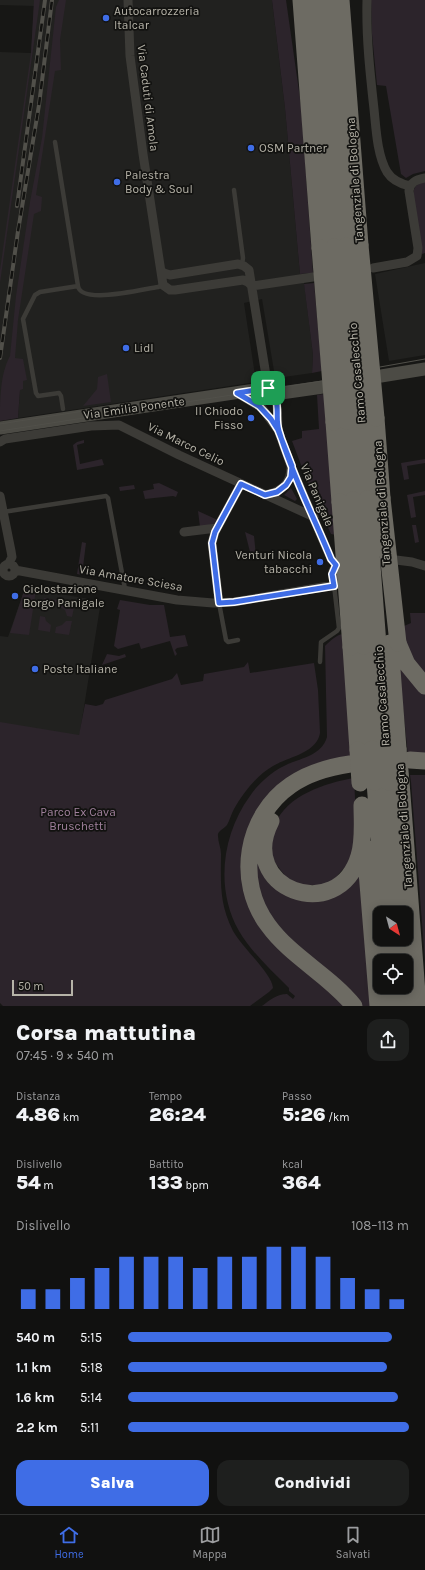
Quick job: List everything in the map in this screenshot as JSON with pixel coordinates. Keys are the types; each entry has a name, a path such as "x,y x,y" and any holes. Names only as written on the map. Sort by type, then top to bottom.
{"highway":[{"path":"292,0 312,136"},
{"name":"Tangenziale di Bologna","path":"301,0 312,136 340,247 382,498 376,645 374,766 418,1006"},
{"name":"Ramo Casalecchio","path":"315,0 340,247 361,420 376,645 374,766 384,906"},
{"name":"Ramo Casalecchio","path":"328,0 340,247"},
{"name":"Tangenziale di Bologna","path":"341,0 352,129 340,247 376,645"},
{"path":"350,0 352,129"},
{"path":"376,645 407,664 425,686"},
{"path":"362,805 360,855 354,869 338,887 323,893 307,894 297,892 277,881 267,863 264,848 266,831 274,814 287,799 306,786 319,780 374,766"},
{"path":"354,1006 333,984 283,943 267,924 261,915 252,894 248,875 248,858 258,823 266,810 282,792 307,776 324,770 374,766"},
{"name":"Tangenziale di Bologna","path":"374,766 362,805 378,1006"},
{"name":"Ramo Casalecchio","path":"374,766 397,906"},
{"path":"391,994 392,1006"},
{"path":"404,994 405,1006"}],"main road":[{"path":"381,376 425,369"},
{"path":"268,388 278,392 281,398 323,387"},
{"name":"Via Emilia Ponente","path":"0,428 268,388"}],"street":[{"name":"Via Caduti di Amola","path":"128,0 128,31 131,63 163,285"},
{"path":"367,0 369,66 377,135 384,164 388,173 399,182 410,186"},
{"path":"373,268 421,258 409,195 410,186 417,180 425,178"},
{"path":"160,270 170,275 242,265 249,270 268,388"},
{"path":"252,286 313,277"},
{"path":"163,285 170,290 175,290 243,280 252,286"},
{"name":"Via Panigale","path":"237,393 262,408 278,430 331,559 337,566 332,574 334,586"},
{"name":"Via Panigale","path":"278,430 281,398"},
{"name":"Via Marco Celio","path":"0,442 5,439 66,428 119,425 241,484 314,517"},
{"path":"265,495 277,492 286,485 291,477 292,466"},
{"path":"219,603 212,549 213,538 241,484"},
{"path":"0,496 3,512"},
{"name":"Via Amatore Sciesa","path":"3,512 11,550 12,567 178,600 219,603 234,602 334,586"},
{"path":"184,532 217,528"},
{"path":"396,560 412,562 425,566"}],"lane":[{"path":"55,142 80,293 96,296 163,285 165,280 170,275"},
{"path":"234,190 243,258 242,265"},
{"path":"63,410 61,396 59,393 37,395 23,319 24,314 35,294 78,286"},
{"path":"3,512 106,496 108,498 125,589"},
{"path":"320,662 321,642 339,628 334,586"},
{"path":"219,603 226,640 228,642 238,640"}],"shaded area":[{"path":"0,0 272,0 285,108 300,274 303,274 313,355 312,373 277,378 275,377 262,299 244,303 256,382 18,418 20,390 0,418 0,52 31,53 34,6 0,5"},
{"path":"425,263 425,355 389,361 375,274"},
{"path":"25,588 101,601 79,738 0,728 0,636 8,637"}],"green space":[{"path":"34,0 40,0 0,283 0,270 31,53"},
{"path":"59,0 66,0 60,40 61,70 55,71 36,195 42,197 41,211 34,214 18,320 15,358 23,359 27,380 23,381 23,389 20,390 18,418 0,421 2,379 10,356 16,296 30,202 42,138 56,7"},
{"path":"272,0 286,0 301,105 313,273 300,274 285,108"},
{"path":"371,0 425,0 425,171 413,174 406,178 401,174 386,86 377,85 372,34"},
{"path":"425,181 425,253 422,254 413,195 416,186"},
{"path":"314,283 322,371 312,373 313,355 304,284"},
{"path":"107,374 111,402 83,406 97,389 98,377"},
{"path":"324,394 336,535 331,534 312,494 292,441 302,438 302,431 319,429 317,395"},
{"path":"84,440 84,443 77,445 80,464 102,459 104,465 77,470 73,445"},
{"path":"425,459 425,463 407,466 409,479 404,480 401,463"},
{"path":"159,483 178,492 176,497 145,499 143,491 154,489 153,484"},
{"path":"134,485 135,489 120,491 119,487"},
{"path":"291,488 297,499 295,501 284,495"},
{"path":"425,491 425,495 413,497 416,517 411,518 407,495"},
{"path":"198,511 220,521 218,523 200,527"},
{"path":"412,525 416,525 419,542 415,543"},
{"path":"245,532 254,536 256,556 247,557 247,554 250,552"},
{"path":"82,542 86,543 82,575 77,574"},
{"path":"25,588 36,590 29,635 10,633"},
{"path":"44,598 57,600 55,606 49,608 46,612 41,611"},
{"path":"120,600 150,605 164,605 170,637 185,635 188,646 177,648 175,650 177,654 175,656 170,641 141,649 139,643 118,649 114,646 120,610 117,609"},
{"path":"61,601 75,603 72,617 67,616 65,610 60,607"},
{"path":"410,613 425,613 425,681 407,657 404,626 411,623"},
{"path":"40,616 45,617 46,621 51,625 50,632 38,630"},
{"path":"66,621 72,621 69,635 55,633 56,627 62,625"},
{"path":"343,634 352,760 281,786 246,894 346,1006 262,1006 280,995 287,994 293,999 295,996 250,947 239,931 231,915 225,880 225,862 228,844 233,827 241,811 259,784 277,770 315,753 324,744 327,737 325,646 331,640"},
{"path":"107,654 119,656 125,654 126,657 102,665"},
{"name":"Parco Ex Cava Bruschetti","path":"248,662 250,673 314,663 318,690 320,733 318,740 308,750 273,766 261,774 246,791 233,811 227,825 218,834 221,852 223,902 228,921 237,937 268,975 273,988 250,1006 3,1006 0,1003 0,722 79,735 85,704 96,706 103,704 105,700 172,679 177,673 181,685 203,681 204,674 244,667"},
{"path":"399,668 425,693 425,756 408,756"},
{"path":"410,775 425,775 425,961 411,782"},
{"path":"354,778 357,837 353,858 329,885 292,885 270,856 274,829 280,815 297,798 308,792 331,783"},
{"path":"257,845 291,894 359,871 371,1006 360,1006 276,928 256,890"}],"tram line":[{"path":"380,367 425,359"},
{"path":"0,431 322,381"},
{"path":"0,424 110,407 141,404"}],"railway":[{"path":"17,206 45,0"},
{"path":"0,358 18,231 39,105 52,0"}],"place":[{"name":"Autocarrozzeria Italcar","path":"106,18"},
{"name":"OSM Partner","path":"251,148"},
{"name":"Palestra Body & Soul","path":"117,182"},
{"name":"Lidl","path":"126,348"},
{"name":"Il Chiodo Fisso","path":"251,418"},
{"name":"Venturi Nicola tabacchi","path":"320,562"},
{"name":"Ciclostazione Borgo Panigale","path":"15,596"},
{"name":"Poste Italiane","path":"35,669"}],"route":[{"path":"268,388 237,393 262,408 271,419 278,430 292,466 291,477 282,489 265,495 241,484 224,518 215,532 212,543 212,555 219,603 234,602 334,586 332,574 336,565 331,559 304,497 292,466 278,430 277,402 275,396 268,388"}]}
